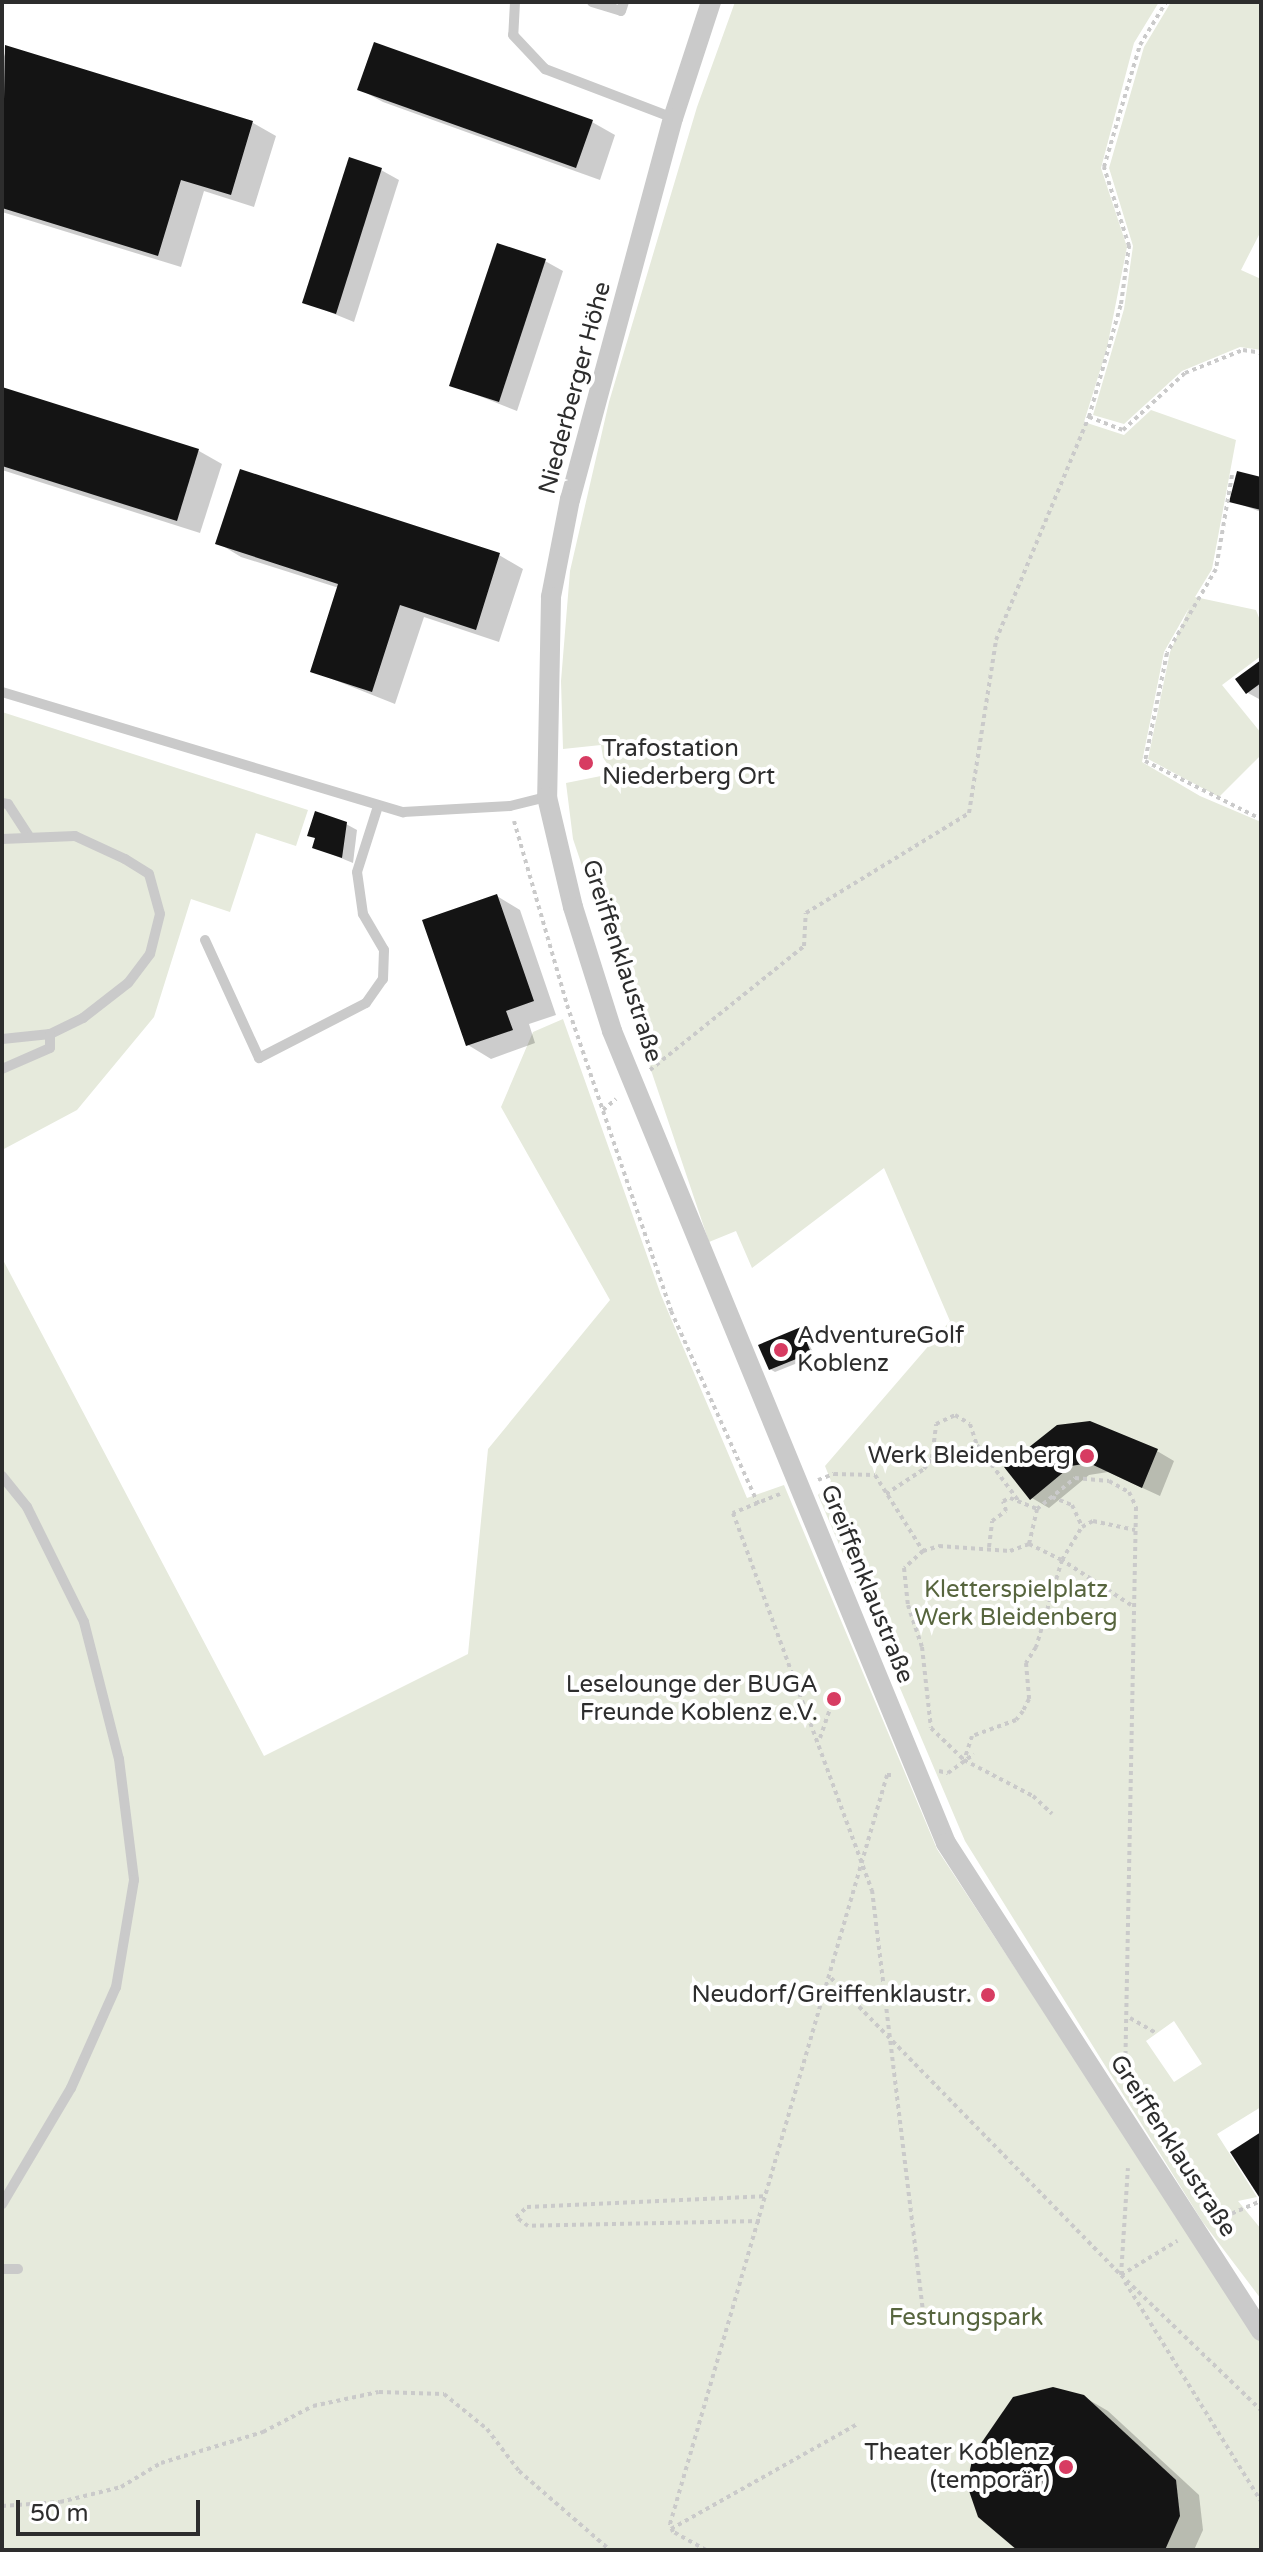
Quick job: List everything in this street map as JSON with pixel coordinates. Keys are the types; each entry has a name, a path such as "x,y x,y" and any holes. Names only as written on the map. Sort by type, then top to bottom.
{"street":[{"name":"Niederberger Höhe","path":"547,797 551,597 570,499 673,118 711,2"},
{"name":"Greiffenklaustraße","path":"547,797 573,907 612,1031 946,1843 1261,2331"}],"lane":[{"path":"515,2 513,35 545,69 673,118"},
{"path":"592,2 621,11 624,2"},
{"path":"2,692 403,812 510,806 547,797"},
{"path":"2,803 8,804 28,835"},
{"path":"205,940 259,1058 366,1003 383,979 384,950 363,914 357,872 378,806"},
{"path":"2,839 28,835 75,836 125,859 149,874 160,914 150,954 128,983 83,1018 50,1034 2,1039"},
{"path":"2,1069 50,1048 50,1034"},
{"path":"2,1476 27,1507 84,1622 119,1759 134,1880 116,1987 71,2088 2,2204"},
{"path":"2,2269 18,2269"}],"path":[{"path":"603,1110 804,946 806,913 969,813 996,640 1089,417 1121,304 1129,246 1104,167 1140,45 1166,2"},
{"path":"1089,417 1123,430 1185,373 1243,350 1261,353"},
{"path":"1232,475 1216,569 1167,653 1145,761 1261,819"},
{"path":"510,806 603,1110 671,1311 758,1504"},
{"path":"886,1494 924,1469 932,1458 936,1424 955,1415 970,1424 977,1445 1023,1506"},
{"path":"923,1551 875,1475 834,1474 733,1513 864,1857 891,2041 925,2325"},
{"path":"1029,1544 1037,1509 1075,1478 1109,1481 1129,1492 1136,1507 1131,1605 1130,2018 1119,2110"},
{"path":"1052,1497 1072,1505 1082,1527"},
{"path":"989,1547 992,1521 1006,1511 1003,1501 1010,1498 1023,1506 1037,1509"},
{"path":"964,1760 972,1736 1016,1720 1023,1711 1029,1699 1026,1663 1036,1647 1062,1560 1082,1527 1093,1521 1135,1530"},
{"path":"1052,1814 1033,1796 964,1760 940,1742 927,1717 922,1647 908,1605 904,1568 923,1551 939,1546 989,1547 1010,1551 1029,1544 1062,1560 1131,1605"},
{"path":"819,1740 830,1709"},
{"path":"931,1769 948,1773 974,1754"},
{"path":"671,2529 887,1775"},
{"path":"831,1977 1121,2275 1261,2410"},
{"path":"1130,2018 1156,2033"},
{"path":"1131,2128 1121,2275 1261,2501"},
{"path":"760,2221 528,2226 516,2217 527,2207 767,2196"},
{"path":"1121,2275 1196,2230 1261,2201"},
{"path":"2,2506 60,2502 121,2487 161,2463 263,2432 313,2406 379,2392 444,2394 487,2429 519,2471 610,2550"},
{"path":"671,2529 857,2424"},
{"path":"671,2529 706,2550"}],"green space":[{"name":"Kletterspielplatz Werk Bleidenberg","path":"735,2 1159,2 1134,43 1101,168 1127,247 1107,348 1084,422 1124,435 1151,410 1236,440 1212,569 1195,597 1256,610 1261,623 1261,656 1222,685 1261,733 1261,755 1219,797 1148,759 1170,652 1189,608 1164,652 1142,762 1200,796 1261,822 1261,2107 1217,2134 1257,2197 1238,2201 1261,2229 1261,2299 1202,2221 965,1841 818,1495 831,1481 825,1466 950,1321 884,1168 752,1268 736,1231 709,1242 573,839 566,783 606,775 601,745 563,749 561,681 570,571 609,402 697,107","holes":["1174,2021 1202,2064 1174,2082 1146,2041"]},
{"path":"1171,2 1261,2 1261,231 1241,270 1261,279 1261,350 1240,347 1182,371 1124,424 1093,415 1124,309 1133,246 1109,168 1144,47"},
{"path":"2,712 308,810 296,846 256,833 230,912 191,899 154,1017 77,1110 2,1150"},
{"name":"Festungspark","path":"563,1019 661,1295 747,1498 784,1485 937,1849 1261,2343 1261,2550 2,2550 2,1258 264,1756 468,1654 488,1449 610,1300 501,1107 533,1032"}],"building":[{"path":"374,42 593,120 576,168 357,90"},
{"path":"5,45 253,121 231,195 181,180 158,256 2,208"},
{"path":"349,157 382,168 336,314 302,303"},
{"path":"497,243 546,259 499,402 449,386"},
{"path":"2,387 199,449 177,521 2,466"},
{"path":"240,469 500,553 476,630 400,605 372,692 310,672 338,584 215,544"},
{"path":"1237,471 1261,477 1261,510 1229,502"},
{"path":"1261,660 1261,683 1246,694 1235,679"},
{"path":"315,811 347,822 342,858 312,848 315,838 307,836"},
{"path":"497,894 534,1001 506,1011 513,1030 466,1046 422,920"},
{"path":"801,1327 811,1353 769,1370 758,1345"},
{"name":"Werk Bleidenberg","path":"1090,1421 1158,1449 1142,1488 1089,1463 1071,1466 1030,1500 1004,1467 1057,1425"},
{"path":"1261,2132 1261,2200 1230,2152"},
{"name":"Theater Koblenz (temporär)","path":"1053,2387 1084,2395 1176,2480 1180,2516 1165,2550 1017,2550 978,2517 967,2485 973,2455 1013,2397"}],"place":[{"name":"Trafostation Niederberg Ort","path":"586,763"},
{"name":"AdventureGolf Koblenz","path":"781,1350"},
{"name":"Werk Bleidenberg","path":"1087,1456"},
{"name":"Leselounge der BUGA Freunde Koblenz e.V.","path":"834,1699"},
{"name":"Neudorf/Greiffenklaustr.","path":"988,1995"},
{"name":"Theater Koblenz (temporär)","path":"1066,2467"}]}
